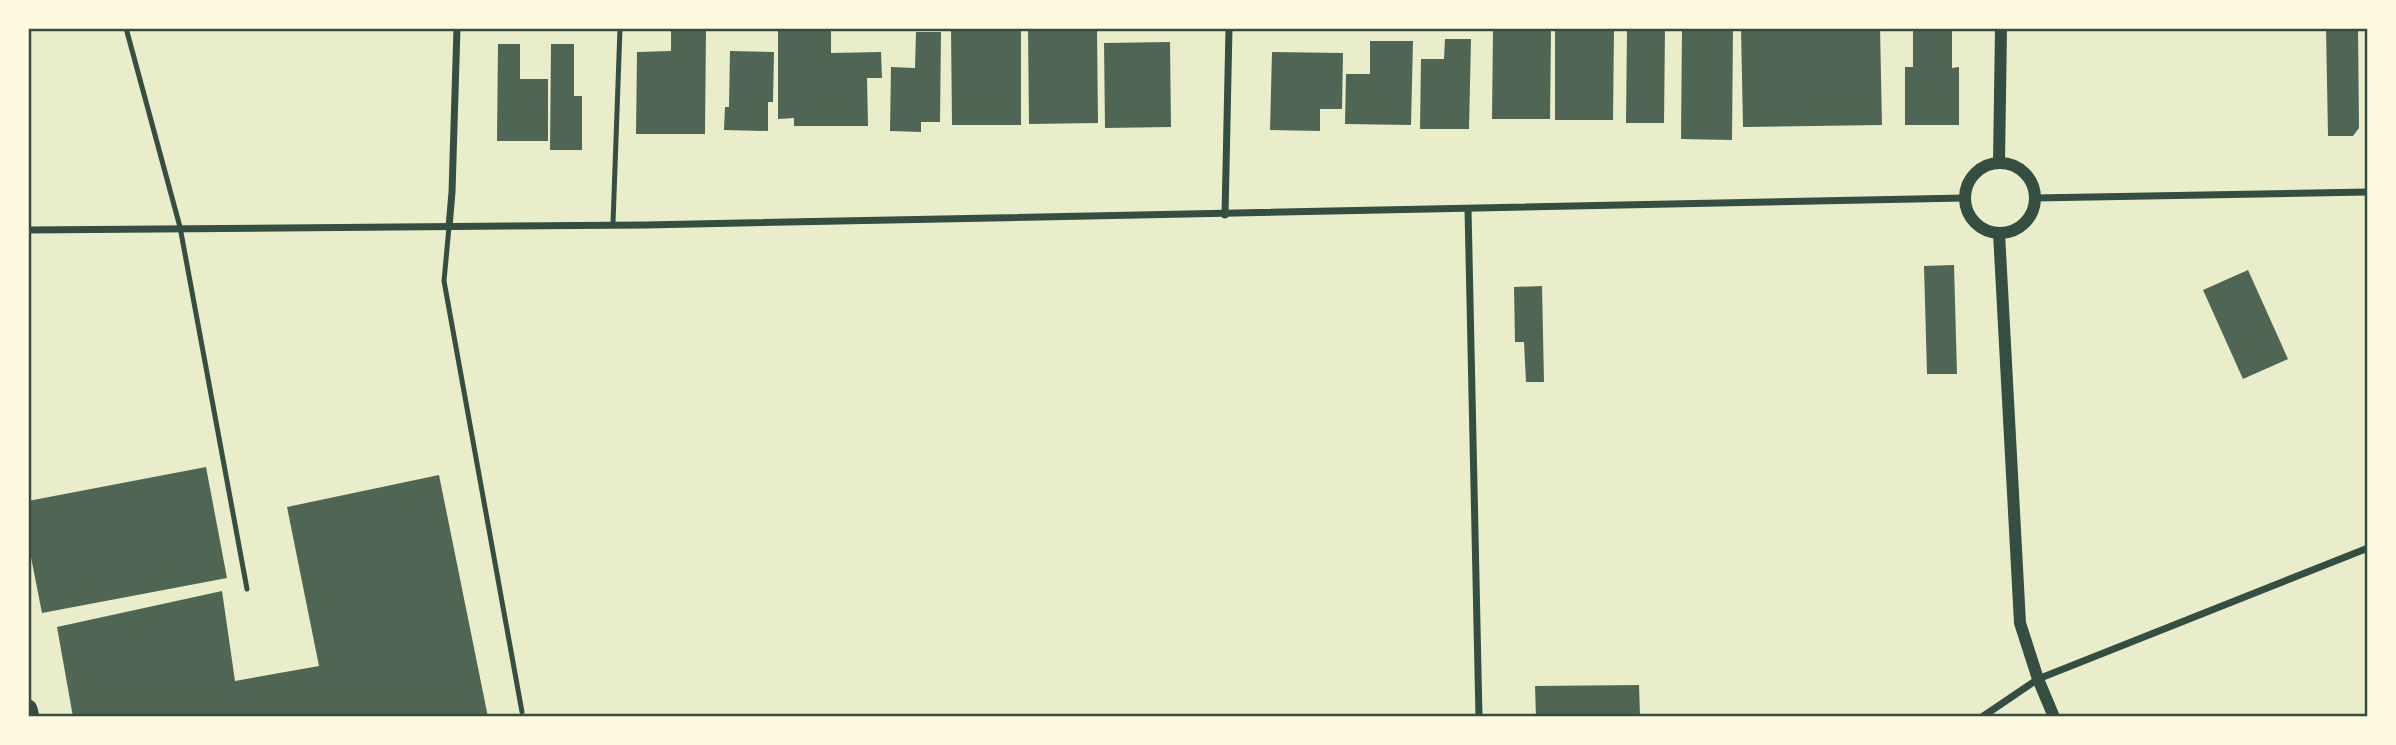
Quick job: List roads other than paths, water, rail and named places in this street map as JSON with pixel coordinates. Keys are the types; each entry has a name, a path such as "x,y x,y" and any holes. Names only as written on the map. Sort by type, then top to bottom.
{"highway":[{"path":"28,709 30,717"}],"street":[{"path":"449,227 457,28"},
{"path":"1225,215 1229,28"},
{"path":"1999,163 2001,28"},
{"path":"1999,163 2009,164 2027,177 2035,198 2028,219 2020,227 1999,233 1979,226 1966,209 1964,198 1971,178 1988,165 1999,163"},
{"path":"2035,198 2368,192"},
{"path":"28,230 613,223 646,225 1964,198"},
{"path":"1468,209 1479,717"},
{"path":"1999,233 2020,623 2038,679 2054,717"},
{"path":"1982,717 2038,679 2368,548"}],"lane":[{"path":"126,28 180,227 247,589"},
{"path":"613,223 620,28"},
{"path":"449,227 444,281 522,712"}]}
